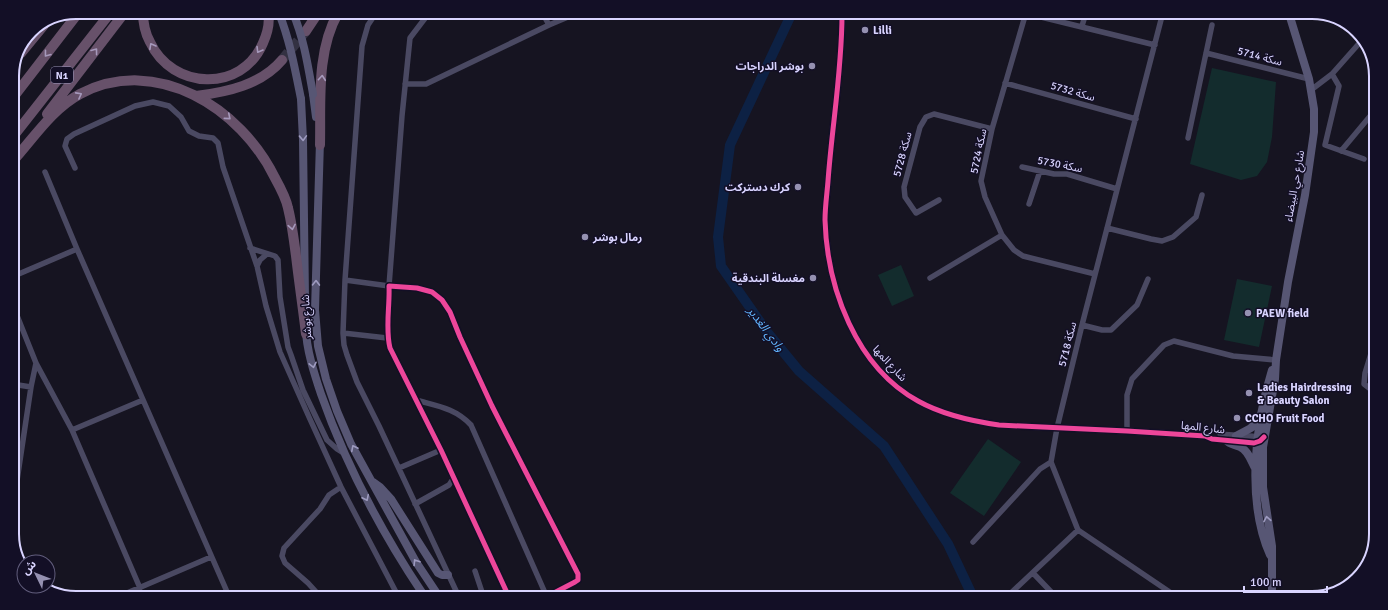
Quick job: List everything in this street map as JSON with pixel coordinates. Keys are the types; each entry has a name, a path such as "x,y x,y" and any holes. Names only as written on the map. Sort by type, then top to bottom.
{"highway":[{"name":"N1","path":"19,91 73,19"},
{"name":"N1","path":"19,129 106,19"},
{"path":"19,152 120,19"},
{"path":"144,19 144,27 152,47 172,69 198,79 205,80 229,75 241,69 256,56 265,39 268,19"},
{"path":"306,32 314,19"},
{"path":"324,60 322,50 332,19"},
{"path":"320,145 321,86 324,60 328,38 335,19"},
{"path":"196,96 221,92 247,84 265,75 276,67 282,60"},
{"path":"19,153 63,105 96,87 114,82 139,80 150,81 177,88 196,96 223,113 242,130 264,158 280,187 288,208 306,334"}],"main road":[{"name":"شارع بوشر","path":"281,19 292,52 301,99 306,334 315,376 328,414 345,454 368,501 406,568 422,591"},
{"name":"شارع بوشر","path":"295,19 305,48 320,145 315,310 318,346 326,380 351,444 416,562 436,591"},
{"name":"شارع حي البيضاء","path":"1276,360 1288,282 1305,195 1314,132 1314,109 1309,79 1291,19"},
{"path":"1272,591 1271,540 1262,479 1260,441 1261,415 1270,377 1276,360"},
{"path":"1271,558 1260,523 1256,494 1256,470 1260,441 1275,379 1276,360"},
{"path":"1236,436 1251,428 1261,415"},
{"path":"1226,440 1230,444 1239,446 1245,450 1256,470"},
{"path":"371,481 380,487 391,499 438,572 440,574 448,575"}],"street":[{"path":"372,19 368,25 362,46 345,280 343,333 347,355 357,382 456,591"},
{"path":"424,19 410,38 389,286 390,300 387,338 390,348 441,450 506,591"},
{"path":"546,19 549,25"},
{"path":"405,84 426,84 563,19"},
{"name":"شارع المها","path":"842,19 842,36 825,220 827,244 841,305 852,330 869,357 880,370 891,381 918,401 948,414 979,422 999,425 1205,436 1254,443 1260,441"},
{"name":"سكة 5724","path":"1024,19 992,129 981,181 985,197 1002,235 1014,250 1023,256 1095,274"},
{"path":"1050,19 1155,45"},
{"path":"1082,26 1084,19"},
{"name":"سكة 5718","path":"1051,462 1057,428 1082,325 1161,19"},
{"path":"1188,138 1212,25"},
{"path":"1311,90 1332,74 1359,44"},
{"name":"سكة 5714","path":"1206,53 1309,79"},
{"path":"1332,74 1339,86 1325,145 1364,159"},
{"name":"سكة 5732","path":"1005,83 1136,119"},
{"path":"75,168 65,146 67,139 135,106 153,102 169,106 180,117 189,131 198,136 213,138 218,143 223,167 257,266 266,306 280,352 341,487 396,591"},
{"name":"سكة 5728","path":"939,200 916,213 906,197 904,187 920,127 926,117 934,114 992,129"},
{"path":"1341,151 1369,117"},
{"name":"سكة 5730","path":"1022,167 1054,174 1067,174 1117,188"},
{"path":"1029,204 1040,171"},
{"path":"45,172 77,249 227,591"},
{"path":"1107,228 1162,241 1173,237 1196,217 1202,195"},
{"path":"930,278 1002,235"},
{"path":"250,248 275,256 278,260 280,297 288,347 303,390 328,440 337,449 345,454"},
{"path":"19,274 77,249"},
{"path":"257,266 260,260 268,254"},
{"path":"1082,325 1102,330 1111,330 1137,305 1148,279"},
{"path":"345,280 417,288 432,292 442,300 450,312 492,406 578,574 578,580 557,591"},
{"path":"19,320 36,363 72,430 140,588"},
{"path":"343,333 387,338"},
{"path":"1127,431 1127,395 1132,379 1164,345 1174,341 1233,356 1276,360"},
{"path":"1369,360 1365,373 1364,384 1369,388"},
{"path":"19,464 30,386 36,363"},
{"path":"19,385 30,386"},
{"path":"72,430 143,400"},
{"path":"416,400 452,410 463,416 471,425 544,591"},
{"name":"شارع المها","path":"1205,436 1217,435 1253,437 1260,441"},
{"path":"399,468 441,450"},
{"path":"973,542 1040,469 1051,462 1078,530 1168,591"},
{"path":"415,504 449,484 453,479 451,472"},
{"path":"315,591 285,563 282,552 320,509 329,495 341,487"},
{"path":"1013,591 1078,530"},
{"path":"132,591 211,557"},
{"path":"475,571 482,591"},
{"path":"1033,573 1050,591"}],"green space":[{"path":"1212,68 1276,82 1272,137 1267,162 1257,176 1241,180 1190,164"},
{"path":"901,265 914,296 892,306 878,275"},
{"name":"PAEW field","path":"1237,279 1272,286 1259,347 1224,340"},
{"path":"988,439 1021,462 984,516 950,493"}],"waterway":[{"name":"وادي الغدير","path":"789,19 730,145 718,237 721,266 767,332 799,371 884,446 948,544 970,591"}],"tunnel":[{"path":"282,60 306,31"}],"cycle path":[{"path":"842,19 839,77 825,210 827,246 839,298 849,323 862,347 878,368 896,386 918,401 947,414 978,422 999,425 1205,436 1212,439 1254,443 1260,441 1264,437"},
{"path":"506,591 441,450 390,348 388,333 389,286 417,288 432,292 442,300 450,312 492,406 578,574 578,580 558,591"}],"place":[{"name":"Lilli","path":"865,30"},
{"name":"بوشر الدراجات","path":"812,66"},
{"name":"كرك دستركت","path":"798,187"},
{"name":"رمال بوشر","path":"585,237"},
{"name":"مغسلة البندقية","path":"813,278"},
{"name":"PAEW field","path":"1248,313"},
{"name":"Ladies Hairdressing & Beauty Salon","path":"1249,393"},
{"name":"CCHO Fruit Food","path":"1237,418"}]}
